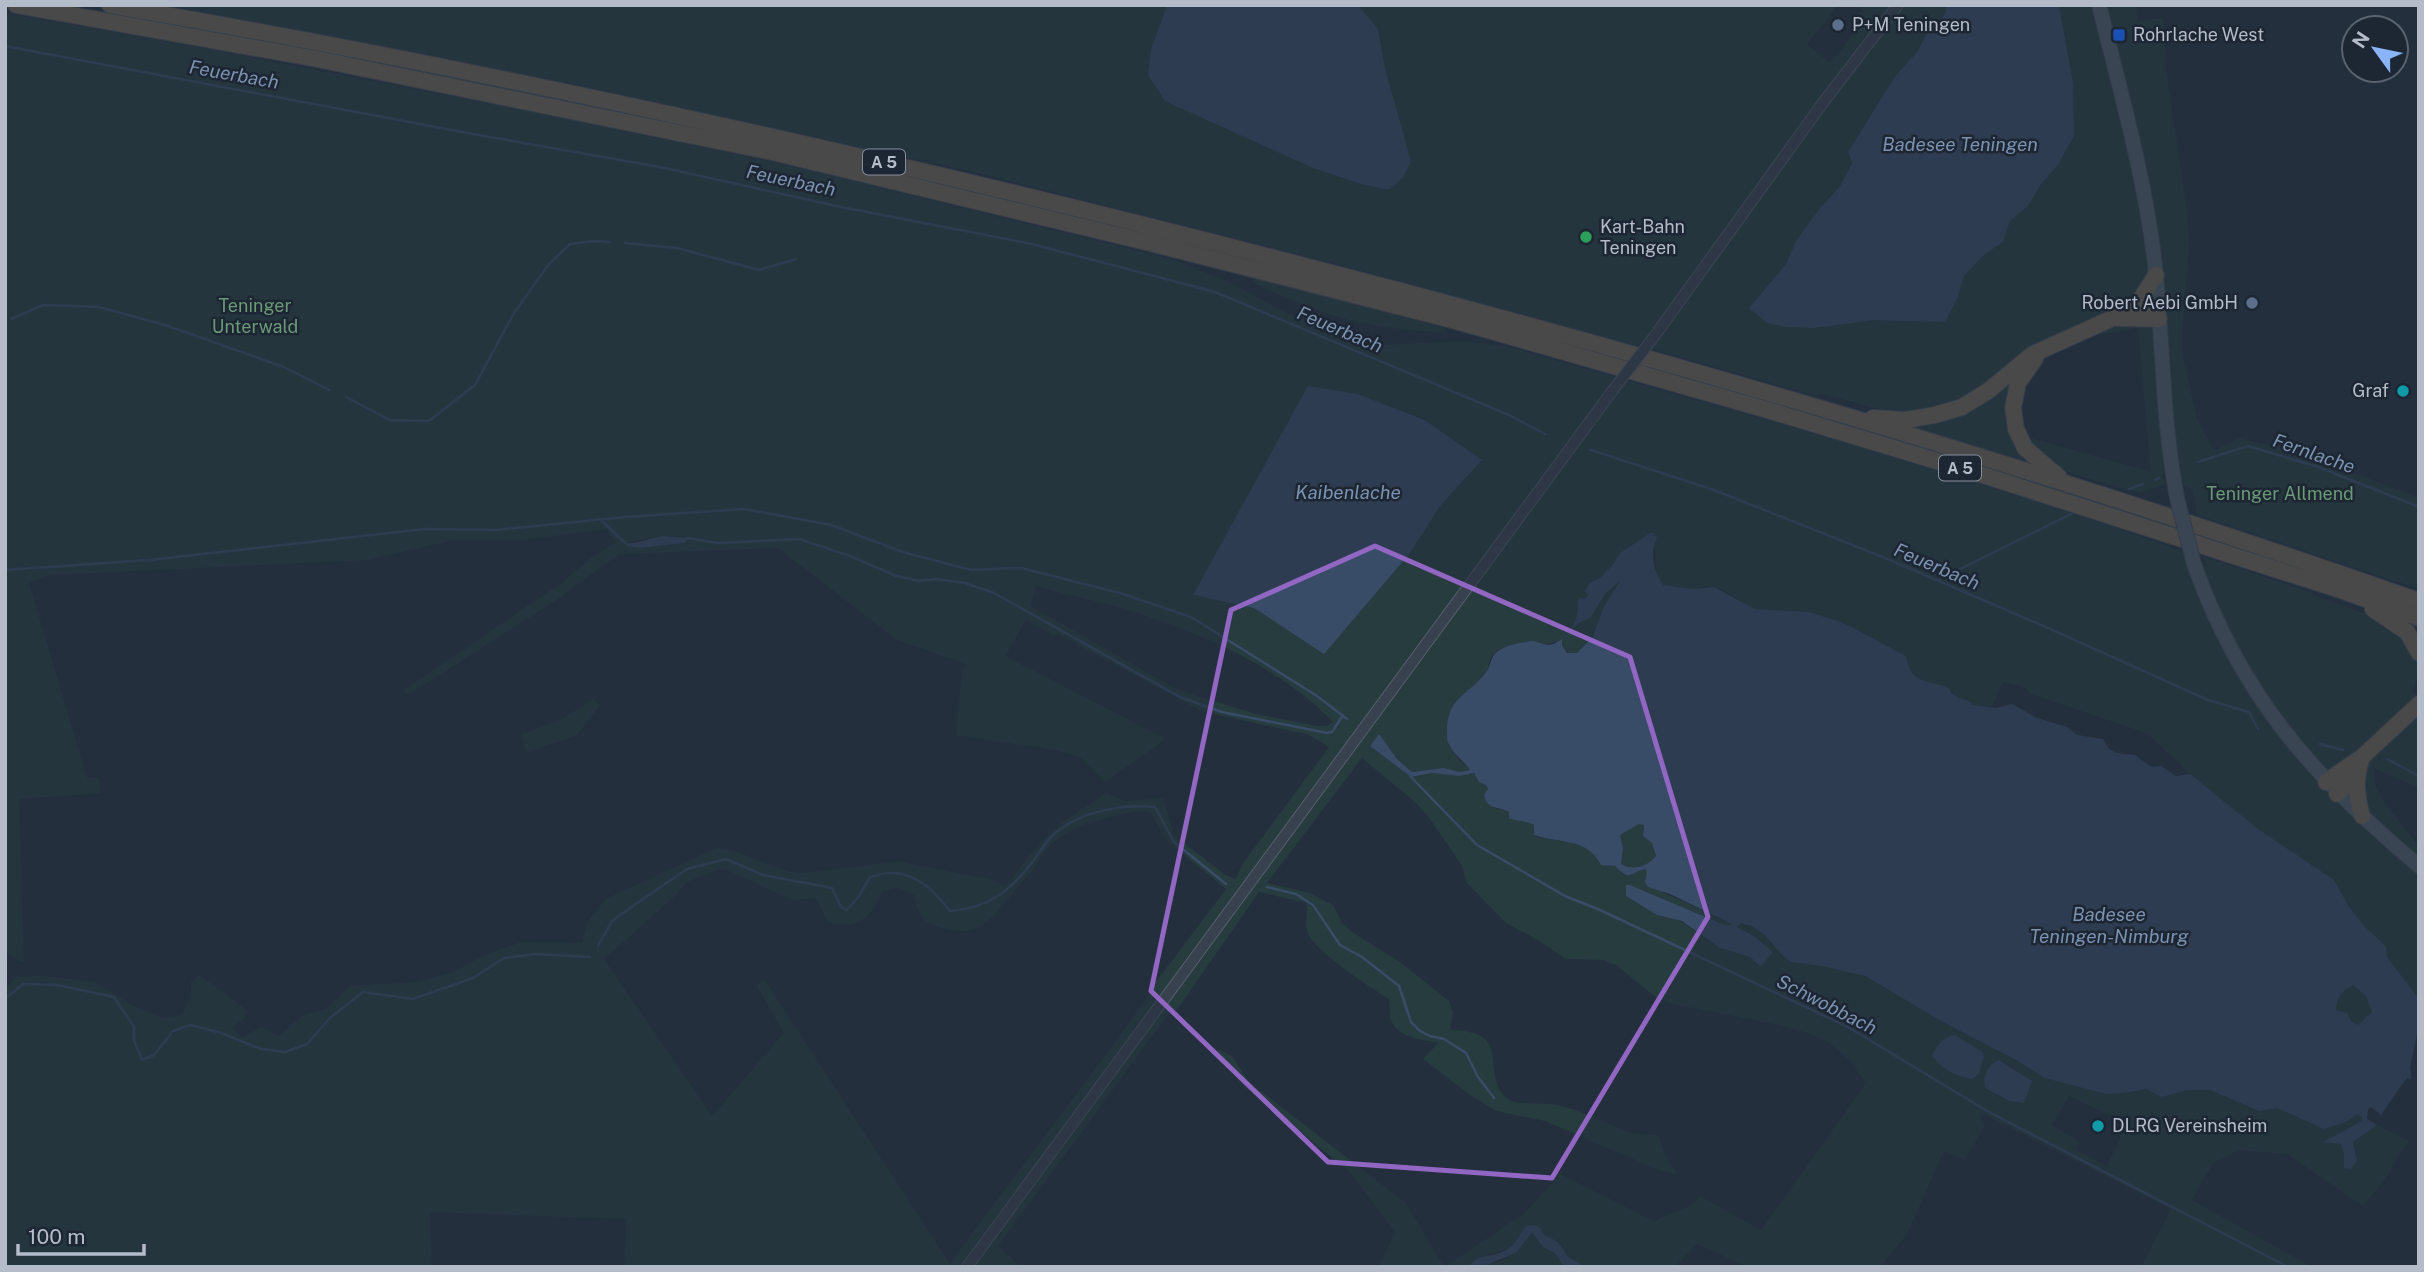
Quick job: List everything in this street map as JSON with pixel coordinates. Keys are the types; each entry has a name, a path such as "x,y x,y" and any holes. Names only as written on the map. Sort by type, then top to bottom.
{"highway":[{"name":"A 5","path":"16,5 317,59 772,152 1456,321 1751,405 1983,475 2419,618"},
{"name":"A 5","path":"110,5 580,95 1106,214 1464,307 1850,417 2070,485 2419,601"},
{"path":"2070,485 2031,454 2015,429 2012,408 2018,383 2047,346 2098,323 2116,318 2135,307 2156,275"},
{"path":"2116,318 2159,319 2152,308 2135,307"},
{"name":"A 5","path":"1850,417 1906,420 1962,407 2047,346"},
{"path":"2340,590 2401,626 2419,653"},
{"path":"2332,788 2415,707 2419,690"},
{"path":"2362,757 2357,774 2356,797 2362,816"},
{"path":"2332,788 2357,774"}],"main road":[{"path":"2099,5 2135,152 2156,275 2167,429 2177,498 2194,564 2213,614 2242,671 2291,742 2332,788 2419,866"}],"street":[{"path":"967,1267 1656,334 1822,104 1898,5"}],"highlighted area":[{"path":"1375,546 1630,657 1708,917 1552,1178 1328,1162 1151,991 1231,610"}],"green space":[{"name":"Teninger Allmend","path":"166,5 1167,5 1151,49 1313,168 1388,190 1385,68 1378,29 1358,5 1838,5 1807,44 1830,63 1851,37 1863,5 1946,5 1942,18 1932,23 1918,51 1896,75 1848,152 1852,163 1840,186 1796,241 1786,264 1749,308 1815,328 1875,320 1945,321 1958,297 1964,276 1985,254 2003,242 2010,221 2028,206 2041,184 2058,165 2074,136 2073,83 2059,5 2136,5 2138,21 2163,18 2166,69 2187,212 2189,245 2182,334 2183,357 2197,419 2214,451 2238,438 2300,452 2419,498 2419,589 2197,515 2192,489 2170,478 2156,367 2164,473 2161,474 2165,484 2140,493 2070,473 2042,457 2027,437 2151,472 2138,328 2091,336 2034,366 1996,380 1945,408 1897,414 1823,394 1816,396 1652,349 1660,338 1651,330 1638,346 1333,263 974,172 578,85"},
{"name":"Teninger Unterwald","path":"5,13 210,49 783,164 1168,258 1225,280 1287,313 1383,345 1463,341 1509,347 1615,377 1608,386 1618,393 1628,381 1767,420 2114,527 2183,551 2187,562 2207,568 2204,557 2313,593 2374,617 2400,631 2417,659 2418,675 2413,693 2419,697 2419,788 2374,768 2375,785 2386,805 2419,846 2417,996 2387,957 2386,946 2363,925 2334,880 2257,829 2183,769 2182,765 2146,733 2031,694 2024,687 2003,682 1992,707 1973,705 1954,695 1949,688 1915,676 1906,656 1835,620 1808,612 1755,609 1721,589 1663,585 1657,572 1650,533 1626,548 1601,577 1590,583 1588,595 1578,607 1578,618 1571,630 1559,641 1545,645 1533,641 1496,651 1447,742 1459,760 1471,770 1460,772 1443,768 1412,772 1397,759 1379,735 1370,746 1411,777 1432,773 1460,776 1474,772 1486,785 1494,808 1505,810 1534,825 1534,836 1581,845 1589,849 1601,864 1615,866 1626,875 1645,869 1662,892 1733,924 1730,927 1645,891 1626,896 1657,915 1681,921 1720,948 1750,957 1760,967 1766,945 1749,932 1736,927 1742,923 1770,939 1783,956 1864,976 2045,1078 2106,1094 2146,1089 2162,1097 2187,1090 2210,1090 2258,1111 2277,1108 2324,1129 2357,1114 2362,1117 2362,1121 2330,1143 2341,1144 2344,1165 2352,1167 2357,1155 2353,1142 2377,1125 2410,1141 2398,1155 2387,1177 2363,1206 2287,1154 2239,1150 2213,1163 2192,1200 2312,1267 2141,1267 2171,1209 1984,1114 1981,1118 1985,1125 1965,1160 1944,1151 1907,1234 1880,1267 1748,1267 1697,1244 1675,1267 1586,1267 1568,1257 1558,1242 1543,1234 1541,1228 1522,1232 1510,1247 1482,1257 1469,1267 1445,1267 1525,1213 1560,1174 1655,1222 1686,1208 1700,1196 1761,1230 1866,1083 1850,1061 1830,1043 1814,1035 1784,1026 1668,1003 1653,995 1616,965 1604,960 1566,959 1506,923 1467,883 1462,866 1428,816 1362,758 1267,883 1310,893 1333,905 1342,923 1352,932 1400,962 1449,1001 1453,1012 1450,1030 1470,1032 1483,1037 1490,1045 1495,1077 1499,1088 1508,1099 1565,1107 1626,1132 1659,1136 1665,1155 1677,1174 1661,1171 1545,1121 1496,1111 1470,1095 1423,1059 1438,1043 1409,1036 1397,1029 1390,1016 1389,999 1343,968 1311,939 1306,928 1306,903 1259,892 1179,1007 1172,1009 998,1246 1021,1267 624,1267 626,1219 430,1212 432,1267 5,1267 5,989 17,977 43,976 95,982 133,1006 163,1018 182,1015 191,997 191,982 199,975 248,1011 244,1019 232,1027 242,1038 261,1027 279,1036 303,1015 326,1009 350,986 417,982 454,972 482,956 521,942 582,943 588,921 606,899 716,848 792,872 903,861 991,879 1005,886 1040,843 1059,825 1106,793 1125,801 1163,798 1174,835 1224,874 1235,879 1244,862 1329,747 1309,735 1201,711 1058,634 1052,635 1026,620 1005,656 1166,739 1105,782 1081,758 1057,750 956,735 962,671 966,664 897,640 778,548 619,554 558,599 408,695 404,690 563,582 591,558 616,542 607,529 522,540 453,540 367,560 50,575 29,583 87,778 98,778 101,793 19,799 24,962 5,952","holes":["1358,394 1425,419 1482,461 1440,506 1410,553 1324,653 1254,608 1193,595 1238,515","661,536 680,536 685,543 640,548 626,546 628,542","1036,586 1128,610 1218,644 1291,686 1333,722 1327,726 1317,726 1256,714 1178,690 1030,606","1139,811 1151,813 1166,840 1226,889 950,1264 764,979 757,986 784,1033 712,1116 604,959 675,896 687,882 723,868 792,900 816,898 828,922 847,924 862,920 873,908 882,891 899,888 914,895 919,913 930,923 956,931 976,929 998,911 1054,842 1087,824","1948,1036 1969,1044 1984,1056 1972,1079 1950,1070 1937,1046","1995,1061 2004,1061 2031,1081 2020,1104 2001,1098 1985,1088 1986,1073","2069,1096 2107,1114 2125,1118 2125,1128 2107,1166 2075,1150 2080,1142 2052,1125"]},
{"path":"1258,279 1446,328 1444,332 1402,329 1344,319 1306,306 1252,281"},
{"path":"2019,372 2011,391 2032,463 1904,425 1922,422"},
{"path":"1848,422 2168,522 2419,606 2419,612 1847,427"},
{"path":"1621,580 1603,608 1591,638 1577,654 1568,653 1562,640 1577,624 1591,617 1605,594"},
{"path":"593,699 600,705 576,736 526,752 521,734 561,720"},
{"path":"1644,824 1643,836 1652,843 1656,856 1640,867 1626,866 1621,864 1623,848 1620,835"},
{"path":"2353,985 2366,996 2372,1012 2358,1025 2336,1011 2340,995"},
{"path":"1218,1049 1232,1056 1249,1082 1406,1203 1444,1267 1379,1267 1395,1232 1349,1171 1245,1088 1215,1057"},
{"path":"1532,1233 1544,1248 1555,1253 1566,1267 1481,1267 1512,1255"}],"water":[{"path":"1167,5 1358,5 1378,29 1385,68 1411,162 1402,179 1388,190 1361,184 1313,168 1165,101 1148,75 1151,49"},
{"name":"Badesee Teningen","path":"1946,5 2059,5 2073,83 2074,136 2058,165 2041,184 2028,206 2010,221 2003,242 1985,254 1964,276 1958,297 1945,322 1875,320 1815,328 1767,323 1749,308 1786,264 1796,241 1840,186 1852,163 1848,152 1896,75 1918,51 1932,23 1942,18"},
{"name":"Kaibenlache","path":"1308,386 1358,394 1425,420 1482,460 1440,506 1410,553 1324,654 1254,608 1193,595"},
{"name":"Badesee Teningen-Nimburg","path":"1653,533 1657,538 1653,549 1654,562 1663,585 1692,589 1714,587 1755,609 1808,612 1835,620 1906,656 1915,676 1949,688 1954,695 1973,705 1996,708 2012,704 2037,718 2067,727 2077,735 2103,739 2109,749 2116,753 2135,755 2151,767 2161,766 2176,776 2190,774 2258,829 2334,880 2363,925 2386,946 2387,957 2419,999 2419,1025 2410,1068 2412,1079 2407,1078 2381,1115 2371,1107 2368,1109 2367,1119 2377,1125 2353,1142 2357,1160 2351,1169 2344,1168 2341,1144 2323,1142 2362,1121 2362,1117 2357,1114 2346,1122 2324,1129 2277,1108 2259,1111 2210,1090 2187,1090 2162,1097 2146,1089 2106,1094 2045,1078 1865,976 1791,962 1765,935 1751,926 1741,923 1737,927 1754,936 1773,952 1761,967 1750,957 1720,948 1682,921 1657,915 1626,896 1626,885 1630,885 1720,923 1730,926 1732,924 1670,894 1648,887 1645,882 1645,869 1627,875 1615,866 1601,865 1595,856 1581,846 1534,835 1534,825 1509,818 1509,812 1488,803 1484,795 1488,789 1479,782 1474,773 1460,776 1432,773 1411,777 1370,746 1379,734 1397,759 1412,772 1443,768 1460,772 1470,770 1454,753 1447,740 1448,719 1454,704 1484,675 1494,654 1501,649 1532,641 1550,645 1564,637 1575,621 1577,602 1580,598 1585,599 1588,595 1585,591 1590,583 1601,577 1620,553","holes":["1620,581 1603,608 1592,638 1577,653 1567,653 1562,640 1577,624 1591,617 1605,594","1639,824 1644,825 1643,836 1652,843 1656,856 1640,867 1621,864 1623,848 1620,835","2353,985 2366,996 2372,1012 2358,1025 2351,1021 2347,1013 2336,1010 2340,995"]},
{"path":"662,536 689,538 685,543 640,548 626,546 625,543 634,543"},
{"path":"1955,1035 1984,1056 1979,1074 1972,1079 1949,1071 1932,1055 1944,1039"},
{"path":"1999,1060 2032,1081 2024,1103 2009,1101 1985,1088 1987,1071"},
{"path":"1526,1226 1541,1228 1543,1234 1558,1242 1568,1257 1586,1267 1563,1265 1555,1253 1544,1248 1532,1233 1516,1253 1481,1267 1469,1267 1481,1257 1508,1249"}],"waterway":[{"name":"Feuerbach","path":"5,46 660,167 841,207 1032,244 1215,292 1509,415 1545,434"},
{"path":"346,397 390,420 429,421 475,385 514,313 549,264 570,244 610,242"},
{"path":"625,243 677,248 759,270 796,259"},
{"path":"11,319 43,305 99,307 168,326 284,367 329,390"},
{"name":"Fernlache","path":"2198,462 2248,446 2318,467 2419,507"},
{"name":"Feuerbach","path":"1591,450 1714,490 1885,558 2208,700 2249,712 2258,729"},
{"name":"Fernlache","path":"2155,480 2159,478"},
{"name":"Fernlache","path":"2129,489 2143,484"},
{"path":"5,570 149,560 425,529 495,530 744,509 831,525 903,552 971,570 1021,568 1120,593 1191,617 1317,696 1347,719"},
{"name":"Fernlache","path":"1938,580 2073,513"},
{"path":"602,521 625,543"},
{"path":"687,538 717,543 799,539 850,556 896,576 919,581 935,579 965,583 994,593 1180,697 1222,712 1327,733 1332,732 1343,715"},
{"name":"Feuerbach","path":"2320,744 2343,750"},
{"name":"Feuerbach","path":"2387,759 2419,776"},
{"name":"Schwobbach","path":"1410,776 1477,845 1565,896 1848,1027 1987,1111 2288,1267"},
{"path":"598,946 612,921 687,869 726,859 763,875 832,888 841,907 847,910 870,877 889,873 918,880 939,897 950,911 977,906 998,896 1016,881 1046,842 1058,831 1083,817 1132,806 1155,807 1174,842 1226,884"},
{"path":"1267,887 1296,894 1313,905 1340,945 1362,957 1399,986 1411,1022 1420,1031 1444,1039 1466,1053 1478,1077 1494,1098"},
{"path":"5,999 23,984 57,985 114,997 134,1027 134,1040 142,1060 154,1055 173,1031 191,1025 221,1033 261,1049 285,1052 307,1044 330,1018 363,992 413,999 473,978 504,958 535,954 590,957"}],"place":[{"name":"P+M Teningen","path":"1838,25"},
{"name":"Rohrlache West","path":"2119,35"},
{"name":"Kart-Bahn Teningen","path":"1586,237"},
{"name":"Robert Aebi GmbH","path":"2252,303"},
{"name":"Graf","path":"2403,391"},
{"name":"DLRG Vereinsheim","path":"2098,1126"}]}
